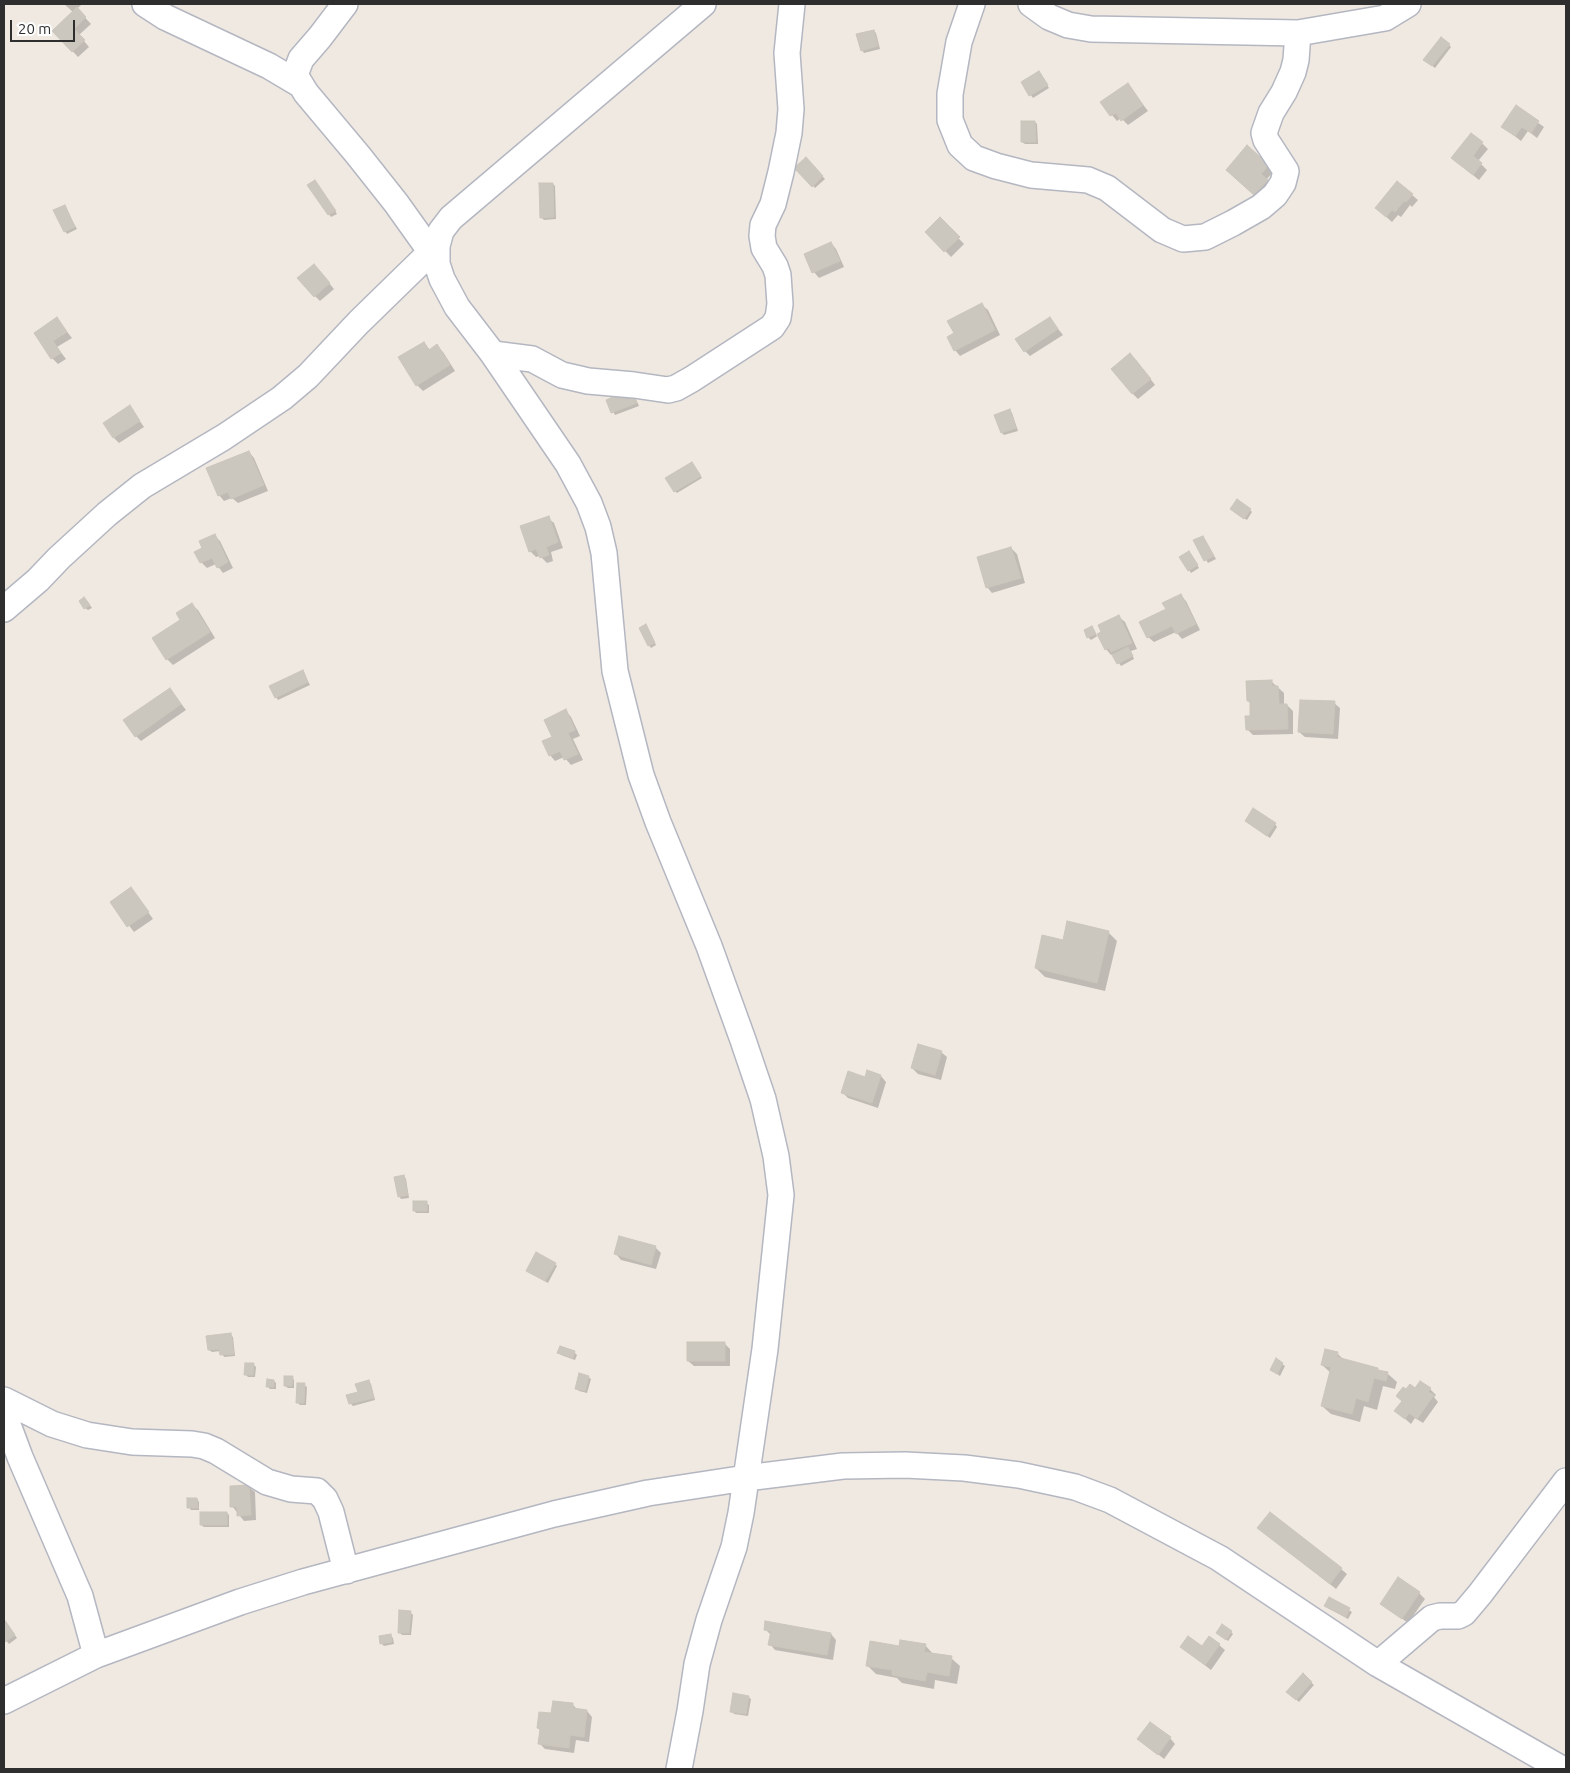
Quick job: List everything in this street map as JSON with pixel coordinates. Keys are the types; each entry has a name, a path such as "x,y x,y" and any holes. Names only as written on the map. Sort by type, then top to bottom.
{"street":[{"path":"145,4 166,17 269,66 300,85"},
{"path":"345,4 320,37 300,59 295,75 300,85 434,249 442,279 457,307 493,354 568,464 589,503 598,527 604,553 615,671 641,775 744,1040 763,1099 776,1156 781,1194 765,1349 746,1478 734,1547 709,1620 697,1664 679,1769"},
{"path":"4,609 38,580 107,514 142,486 224,437 282,398 308,376 359,322 434,249 441,231 451,218 703,4"},
{"path":"493,354 532,359 562,375 588,381 668,390 676,388 692,379 775,324 780,304 778,275 764,248 762,236 763,225 773,204 782,172 790,133 787,53 792,4"},
{"path":"972,4 959,42 950,94 950,120 960,145 974,158 996,166 1030,174 1088,180 1107,188 1162,230 1183,239 1204,237 1233,223 1275,195 1283,183 1286,171 1266,140 1264,132 1271,113 1284,92 1293,72 1298,33"},
{"path":"1031,4 1049,17 1068,24 1091,29 1298,33 1385,18 1408,4"},
{"path":"4,1400 52,1424 87,1435 132,1442 204,1446 216,1450 266,1482 280,1487 317,1491 325,1499 330,1512 346,1571"},
{"path":"4,1414 20,1457 80,1596 96,1655"},
{"path":"4,1701 96,1655 240,1602 554,1514 648,1493 746,1478 843,1466 905,1465 964,1468 1019,1475 1075,1487 1110,1500 1219,1558 1378,1664 1562,1769"},
{"path":"1378,1664 1432,1618 1458,1616 1464,1613 1566,1481"}],"building":[{"path":"77,7 86,17 74,29 85,40 72,52 52,31"},
{"path":"874,30 878,46 861,51 856,34"},
{"path":"1441,37 1450,44 1432,66 1423,60"},
{"path":"1039,71 1048,85 1029,96 1021,82"},
{"path":"1128,83 1143,105 1121,121 1116,113 1110,116 1100,102"},
{"path":"1516,105 1539,121 1531,133 1522,127 1515,136 1501,127"},
{"path":"1021,121 1035,121 1036,142 1021,142"},
{"path":"1471,133 1483,142 1473,156 1482,163 1473,175 1451,158"},
{"path":"1247,145 1269,165 1261,174 1268,180 1254,195 1226,170"},
{"path":"806,157 823,176 812,187 794,168"},
{"path":"315,180 336,211 328,215 307,185"},
{"path":"1397,181 1413,194 1395,212 1392,210 1386,217 1375,208"},
{"path":"539,183 553,183 554,217 540,218"},
{"path":"65,205 75,227 64,232 53,210"},
{"path":"940,217 960,237 944,252 925,232"},
{"path":"831,242 840,261 812,273 804,254"},
{"path":"314,264 330,283 314,297 297,278"},
{"path":"982,303 995,330 954,351 947,337 954,333 947,321"},
{"path":"57,317 67,332 53,341 61,353 51,359 34,333"},
{"path":"1050,317 1058,329 1024,352 1015,339"},
{"path":"424,342 429,350 437,344 450,365 416,386 398,357"},
{"path":"1130,353 1151,379 1132,394 1111,369"},
{"path":"631,389 637,403 611,413 606,400"},
{"path":"130,405 140,421 113,438 103,423"},
{"path":"1010,409 1016,428 1001,433 994,415"},
{"path":"249,451 264,485 231,499 228,492 218,496 206,468"},
{"path":"692,462 701,476 674,492 665,478"},
{"path":"1237,499 1251,509 1244,519 1230,509"},
{"path":"549,516 558,542 546,547 549,555 540,558 536,549 529,552 520,526"},
{"path":"215,534 228,562 217,568 212,558 200,563 194,552 202,548 199,541"},
{"path":"1203,536 1214,556 1204,561 1193,540"},
{"path":"1011,547 1021,578 986,588 977,557"},
{"path":"1189,551 1198,565 1188,571 1179,557"},
{"path":"1181,594 1196,624 1176,634 1172,626 1147,638 1139,622 1166,609 1162,603"},
{"path":"84,597 90,605 84,609 79,601"},
{"path":"192,603 210,632 166,660 152,638 180,620 176,613"},
{"path":"1119,615 1132,643 1111,652 1109,648 1105,650 1097,634 1101,632 1098,625"},
{"path":"646,624 655,643 648,646 639,628"},
{"path":"1092,626 1096,634 1087,638 1084,630"},
{"path":"1128,647 1133,656 1117,664 1112,655"},
{"path":"303,670 308,682 275,698 269,686"},
{"path":"1272,680 1272,686 1278,686 1279,704 1287,704 1288,729 1246,730 1245,716 1250,716 1250,701 1247,701 1246,681"},
{"path":"170,688 181,704 135,737 123,720"},
{"path":"1300,700 1335,701 1333,734 1298,732"},
{"path":"566,709 575,730 568,733 578,754 564,760 560,751 549,756 542,741 552,737 544,720"},
{"path":"1253,808 1276,823 1267,836 1245,821"},
{"path":"131,887 149,912 127,927 110,902"},
{"path":"1067,921 1109,931 1097,983 1035,968 1042,935 1063,940"},
{"path":"918,1044 942,1051 935,1075 911,1068"},
{"path":"867,1070 881,1075 872,1103 841,1093 848,1071 865,1077"},
{"path":"404,1175 408,1195 398,1197 394,1177"},
{"path":"413,1201 427,1201 427,1211 413,1211"},
{"path":"619,1236 656,1246 651,1265 614,1254"},
{"path":"536,1252 556,1263 545,1281 526,1271"},
{"path":"231,1333 234,1354 220,1355 219,1349 208,1350 206,1336"},
{"path":"687,1342 725,1342 725,1361 687,1361"},
{"path":"560,1346 575,1351 573,1358 557,1353"},
{"path":"1325,1349 1338,1352 1337,1357 1388,1372 1386,1381 1374,1378 1368,1402 1356,1398 1352,1414 1321,1406 1331,1367 1321,1365"},
{"path":"1276,1358 1283,1363 1277,1374 1270,1370"},
{"path":"245,1363 254,1363 253,1375 244,1375"},
{"path":"579,1373 589,1376 585,1391 575,1389"},
{"path":"284,1376 293,1376 292,1386 284,1386"},
{"path":"267,1379 274,1380 274,1387 266,1387"},
{"path":"369,1380 374,1398 349,1404 346,1395 358,1392 355,1384"},
{"path":"1420,1381 1431,1388 1428,1392 1434,1395 1417,1419 1409,1413 1405,1419 1394,1411 1402,1401 1396,1396 1403,1387 1406,1389 1410,1384 1415,1388"},
{"path":"297,1383 305,1383 304,1403 296,1403"},
{"path":"249,1485 251,1515 237,1516 237,1507 230,1507 230,1486"},
{"path":"187,1498 197,1498 198,1508 187,1508"},
{"path":"200,1512 227,1512 227,1525 200,1525"},
{"path":"1270,1512 1342,1568 1330,1584 1257,1528"},
{"path":"1398,1577 1420,1592 1402,1619 1380,1604"},
{"path":"1329,1597 1350,1608 1346,1617 1324,1606"},
{"path":"399,1610 411,1611 409,1633 398,1633"},
{"path":"4,1619 15,1635 5,1642 4,1640"},
{"path":"765,1621 831,1633 827,1655 768,1645 771,1631 764,1630"},
{"path":"1222,1624 1232,1631 1226,1640 1216,1633"},
{"path":"391,1634 392,1642 380,1644 379,1636"},
{"path":"1188,1636 1202,1646 1209,1636 1220,1644 1205,1665 1180,1647"},
{"path":"900,1640 926,1644 924,1652 952,1656 949,1676 927,1672 925,1681 892,1675 892,1670 866,1666 870,1641 899,1646"},
{"path":"1303,1673 1312,1682 1296,1700 1286,1692"},
{"path":"733,1693 749,1696 746,1714 730,1712"},
{"path":"553,1701 573,1703 573,1708 587,1710 584,1737 570,1735 569,1748 538,1744 540,1729 537,1728 539,1712 551,1713"},
{"path":"1150,1722 1171,1737 1158,1755 1137,1739"}]}
